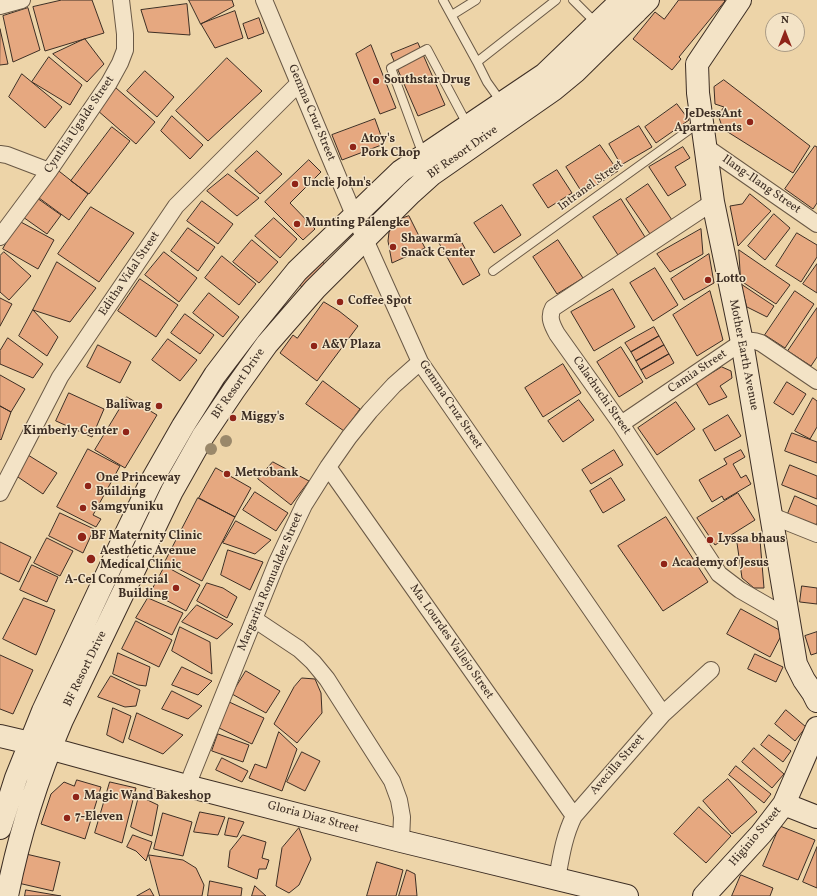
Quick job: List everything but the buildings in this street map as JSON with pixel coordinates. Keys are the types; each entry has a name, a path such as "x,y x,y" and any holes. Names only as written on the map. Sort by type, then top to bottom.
{"main road":[{"name":"Mother Earth Avenue","path":"740,0 698,64 698,93 713,202 742,342 796,664 804,680 816,695"},
{"name":"BF Resort Drive","path":"7,896 22,831 37,785 43,711 151,482 183,426 215,375 297,271 401,171 427,165 507,111 554,90 569,65 604,31 636,4"},
{"name":"BF Resort Drive","path":"0,828 16,778 62,720 165,504 203,436 267,344 315,289 411,193 427,165"},
{"name":"Higinio Street","path":"704,896 760,834 784,804 817,728"},
{"name":"Gloria Diaz Street","path":"0,736 401,841 627,896"},
{"path":"784,804 817,817"}],"street":[{"path":"0,6 22,0"},
{"name":"Cynthia Ugalde Street","path":"0,237 49,171 110,82 120,63 125,50 125,34 121,0"},
{"name":"Gemma Cruz Street","path":"264,0 354,215 420,362 663,714"},
{"name":"Editha Vidal Street","path":"0,493 60,377 176,206 299,83"},
{"name":"Ilang-Ilang Street","path":"706,147 817,224"},
{"path":"0,154 7,155 49,171"},
{"name":"Calachuchi Street","path":"713,202 554,308 551,312 552,322 557,334 621,424 719,574 740,590 787,617"},
{"path":"742,342 754,340 760,343 817,381"},
{"name":"Camia Street","path":"621,424 742,342"},
{"name":"Margarita Romualdez Street","path":"187,786 277,562 301,512 328,467 349,437 394,385 420,362"},
{"name":"Ma. Lourdes Vallejo Street","path":"328,467 574,816"},
{"path":"772,516 817,534"},
{"path":"254,619 299,649 313,662 327,679 392,781 399,800 402,817 401,841"},
{"name":"Avecilla Street","path":"557,878 565,837 574,816 663,714 711,670"}],"lane":[{"path":"443,0 487,82 507,111"},
{"path":"452,15 476,0"},
{"path":"477,62 556,0"},
{"path":"573,0 604,31"},
{"path":"427,165 391,68 427,49 474,134"},
{"name":"Intranel Street","path":"493,270 702,120"}],"place":[{"name":"Southstar Drug","path":"376,81"},
{"name":"JeDessAnt Apartments","path":"750,122"},
{"name":"Atoy's Pork Chop","path":"353,147"},
{"name":"Uncle John's","path":"295,184"},
{"name":"Munting Palengke","path":"297,224"},
{"name":"Shawarma Snack Center","path":"393,247"},
{"name":"Lotto","path":"708,280"},
{"name":"Coffee Spot","path":"340,302"},
{"name":"A&V Plaza","path":"314,346"},
{"name":"Baliwag","path":"159,406"},
{"name":"Miggy's","path":"233,418"},
{"name":"Kimberly Center","path":"126,432"},
{"name":"Metrobank","path":"227,474"},
{"name":"One Princeway Building","path":"88,486"},
{"name":"Samgyuniku","path":"83,508"},
{"name":"BF Maternity Clinic","path":"82,537"},
{"name":"Lyssa bhaus","path":"710,540"},
{"name":"Aesthetic Avenue Medical Clinic","path":"91,559"},
{"name":"Academy of Jesus","path":"664,564"},
{"name":"A-Cel Commercial Building","path":"176,588"},
{"name":"Magic Wand Bakeshop","path":"76,797"},
{"name":"7-Eleven","path":"67,818"}]}
